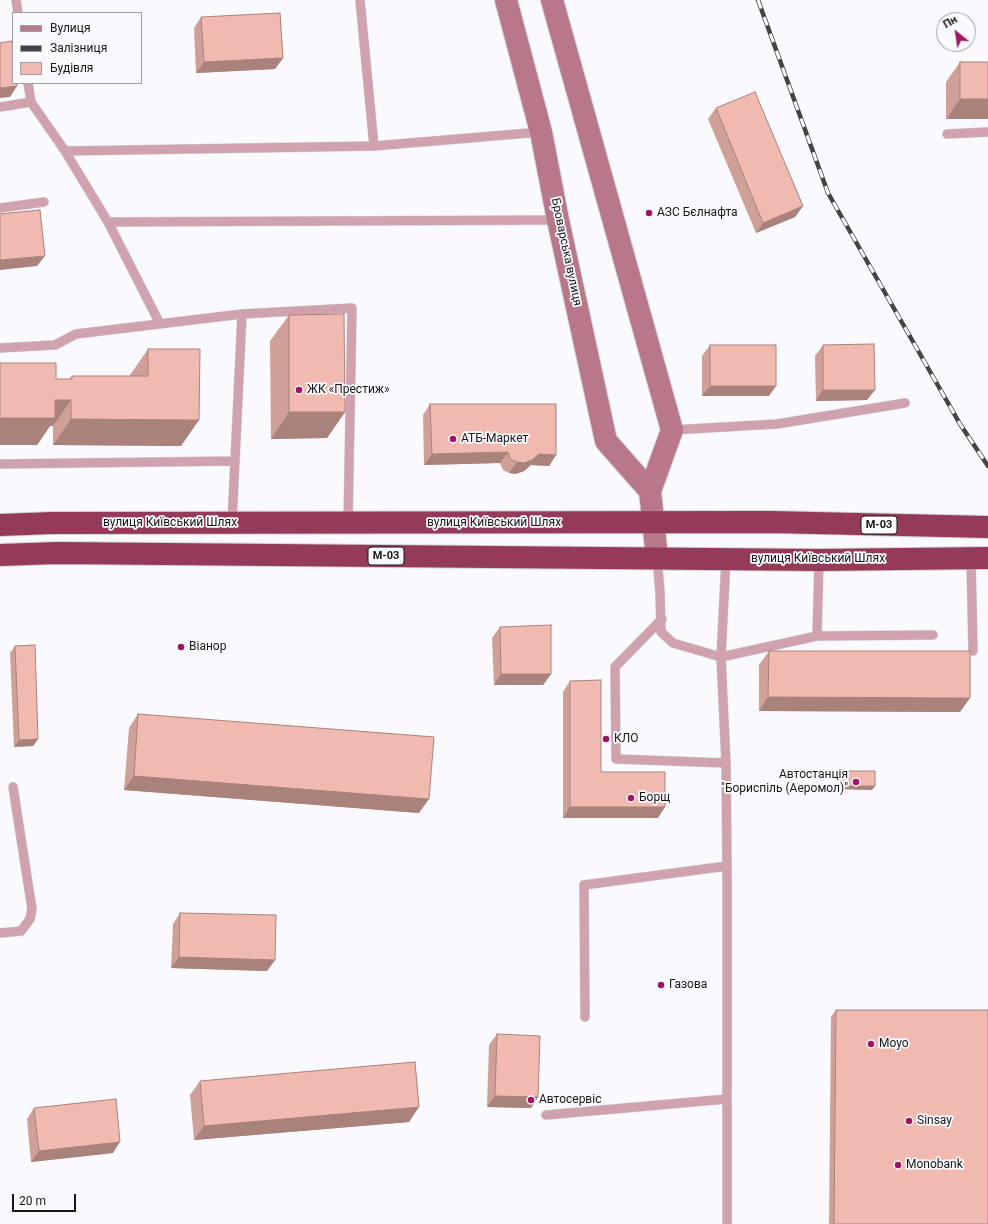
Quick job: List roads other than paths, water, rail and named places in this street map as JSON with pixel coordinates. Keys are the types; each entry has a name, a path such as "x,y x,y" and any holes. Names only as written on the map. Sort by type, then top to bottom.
{"highway":[{"name":"вулиця Київський Шлях","path":"0,525 52,523 771,522 988,527"},
{"name":"вулиця Київський Шлях","path":"0,555 57,553 819,560 980,558"}],"street":[{"name":"Броварська вулиця","path":"506,0 541,132 558,220 606,441 650,491"},
{"path":"552,0 672,430 650,491 657,558"}],"lane":[{"path":"16,0 18,12"},
{"path":"360,0 374,146"},
{"path":"28,84 31,102 65,152 108,222 160,324"},
{"path":"0,107 31,102"},
{"path":"65,152 374,146 541,132"},
{"path":"946,134 988,132"},
{"path":"0,208 44,202"},
{"path":"108,222 558,220"},
{"path":"0,348 55,345 76,334 242,314 352,308 348,523"},
{"path":"232,523 242,314"},
{"path":"672,430 777,424 905,403"},
{"path":"0,464 235,462"},
{"path":"657,558 662,618 661,632 673,643 721,657 816,636 933,635"},
{"path":"973,650 980,558"},
{"path":"726,559 721,657 726,763 727,1224"},
{"path":"816,636 819,560"},
{"path":"662,618 615,667 616,760 726,763"},
{"path":"0,933 21,931 30,919 32,909 13,787"},
{"path":"585,1016 584,885 727,866"},
{"path":"546,1115 727,1099"}],"railway":[{"path":"758,0 828,193 960,424 988,466"}],"place":[{"name":"АЗС Бєлнафта","path":"649,213"},
{"name":"ЖК «Престиж»","path":"299,390"},
{"name":"АТБ-Маркет","path":"453,439"},
{"name":"Віанор","path":"181,647"},
{"name":"КЛО","path":"606,739"},
{"name":"Автостанція \"Бориспіль (Аеромол)\"","path":"856,782"},
{"name":"Борщ","path":"631,798"},
{"name":"Газова","path":"661,985"},
{"name":"Moyo","path":"871,1044"},
{"name":"Автосервіс","path":"531,1100"},
{"name":"Sinsay","path":"909,1121"},
{"name":"Monobank","path":"898,1165"}]}
